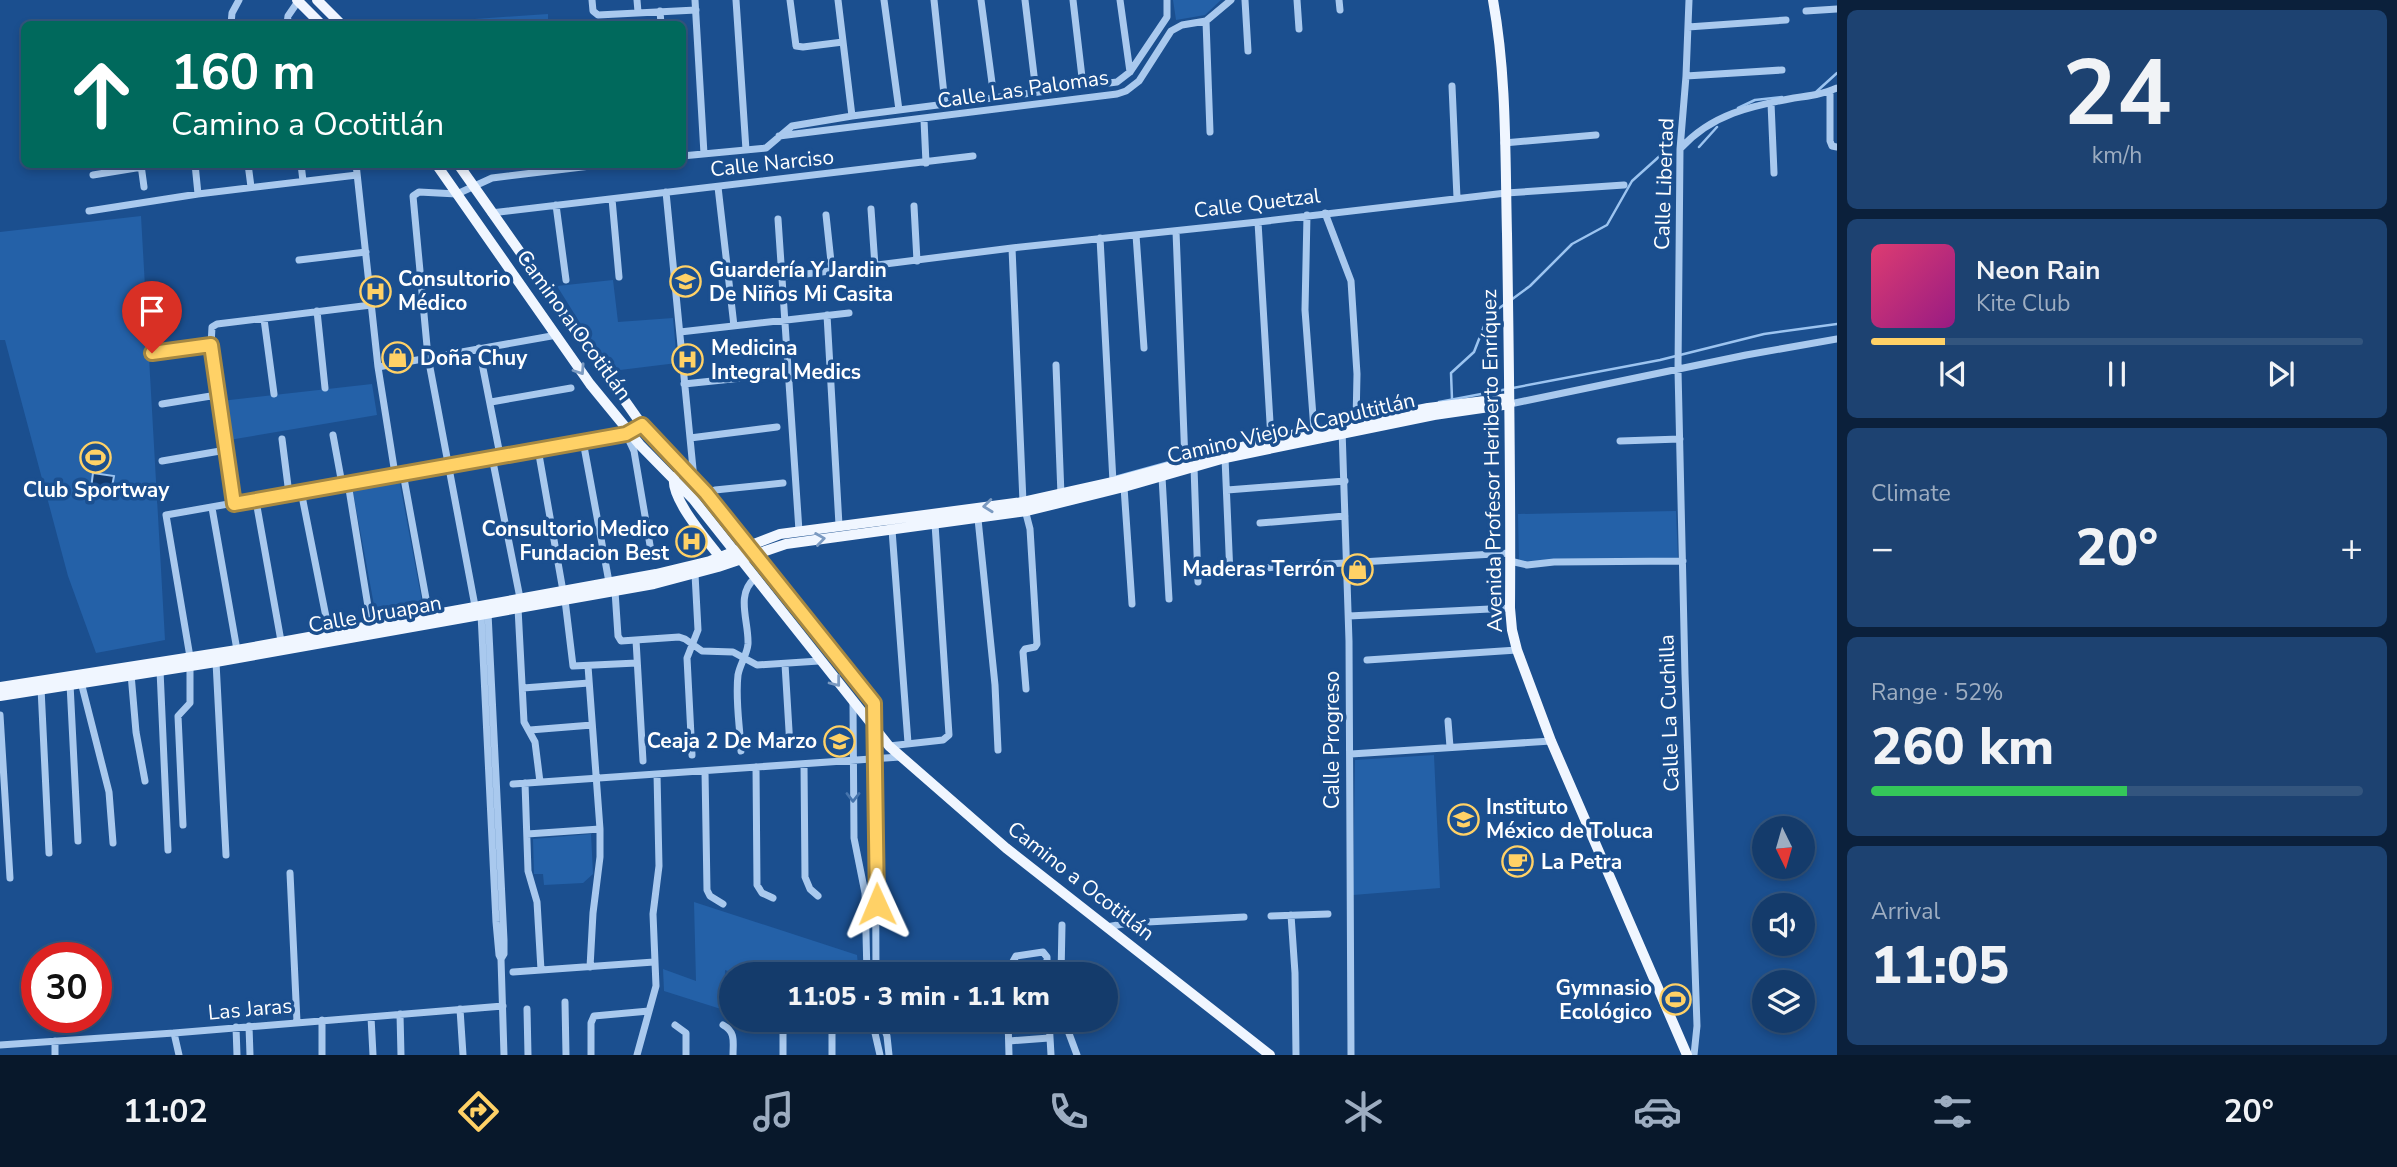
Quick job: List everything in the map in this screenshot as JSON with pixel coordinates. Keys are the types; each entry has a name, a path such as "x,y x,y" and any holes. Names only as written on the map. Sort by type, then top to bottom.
{"main road":[{"path":"298,0 318,21"},
{"path":"317,0 338,21"},
{"name":"Avenida Profesor Heriberto Enríquez","path":"1493,0 1501,60 1506,193 1512,630 1551,741 1687,1055"},
{"name":"Camino a Ocotitlán","path":"439,168 590,384 628,433 674,477 889,746 1006,848 1270,1055"},
{"name":"Camino a Ocotitlán","path":"461,168 642,425 706,493 874,703 875,729"},
{"name":"Camino Viejo A Capultitlán","path":"751,550 978,519 1162,477 1190,464 1271,439 1314,430 1342,430 1356,422 1466,402 1510,401"},
{"name":"Camino Viejo A Capultitlán","path":"751,550 771,537 799,531 1025,507 1113,482 1342,430 1510,401"},
{"path":"674,477 673,485 680,500 722,561"},
{"name":"Calle Uruapan","path":"0,696 41,685 190,662 216,662 519,603 695,574 751,550"},
{"name":"Calle Uruapan","path":"612,587 722,561"},
{"name":"Calle Uruapan","path":"0,687 70,684 160,670 237,650 329,632 429,615 481,611 519,603"}],"street":[{"path":"231,21 239,0"},
{"path":"287,21 298,0"},
{"path":"592,0 593,11 598,15 696,10"},
{"path":"637,0 638,12"},
{"path":"695,0 704,154"},
{"path":"736,0 746,150"},
{"path":"790,0 796,46 843,42"},
{"path":"838,0 852,116"},
{"path":"884,0 899,110"},
{"path":"934,0 945,104"},
{"path":"981,0 994,98"},
{"path":"1025,0 1036,92"},
{"path":"1073,0 1083,86"},
{"path":"1120,0 1130,72"},
{"name":"Calle Las Palomas","path":"779,136 924,120 1126,92 1142,76 1171,31 1182,25 1206,21 1231,0"},
{"path":"1245,0 1248,51"},
{"path":"1339,0 1340,10"},
{"name":"Calle Libertad","path":"1678,370 1680,149 1689,0"},
{"path":"1299,29 1300,1"},
{"name":"Calle Las Palomas","path":"686,156 766,148 792,126 1117,82 1130,72 1167,17 1168,4"},
{"path":"1806,11 1837,9"},
{"path":"660,11 661,21"},
{"path":"609,14 609,21"},
{"path":"1688,27 1786,20"},
{"path":"1206,21 1210,132"},
{"path":"1686,76 1782,70"},
{"path":"1452,86 1457,198"},
{"path":"1680,149 1695,132 1709,123 1771,103 1835,90 1830,141 1832,146 1837,147"},
{"path":"1771,103 1774,173"},
{"path":"924,120 926,163"},
{"path":"1504,143 1596,135"},
{"name":"Calle Narciso","path":"491,213 973,156"},
{"path":"93,175 117,168"},
{"path":"141,168 144,187"},
{"path":"195,168 198,194"},
{"path":"249,168 251,187"},
{"path":"301,168 303,181"},
{"path":"356,168 377,367 429,615"},
{"path":"504,1055 481,611 448,465 428,357 413,198 416,193 457,194 492,178 574,168"},
{"path":"89,211 198,194 357,175"},
{"name":"Calle Quetzal","path":"782,276 1457,198 1624,185"},
{"path":"718,187 734,326"},
{"path":"666,192 695,480"},
{"path":"612,199 619,277"},
{"path":"556,205 566,280"},
{"path":"914,206 917,261"},
{"path":"871,209 875,266"},
{"path":"1325,213 1351,281 1357,374 1356,422"},
{"path":"827,215 832,271"},
{"path":"1307,215 1305,310 1314,430"},
{"path":"778,219 799,531"},
{"path":"1258,222 1271,439"},
{"path":"1176,231 1198,582"},
{"path":"1136,235 1144,348"},
{"path":"1100,238 1113,482"},
{"path":"1012,248 1025,507 1031,529 1037,645 1024,651 1026,689"},
{"path":"299,260 366,252"},
{"path":"234,504 211,345 211,330 214,325 371,305"},
{"path":"317,311 325,388"},
{"path":"680,332 849,313"},
{"path":"827,315 838,525"},
{"path":"264,319 274,394"},
{"path":"377,367 557,335"},
{"name":"Camino Viejo A Capultitlán","path":"1510,401 1837,339"},
{"path":"152,353 211,345"},
{"path":"479,348 491,402 496,456 519,603 524,722 535,741 540,782"},
{"path":"1056,365 1062,495"},
{"name":"Calle La Cuchilla","path":"1678,370 1698,1026 1694,1055"},
{"path":"684,384 770,375"},
{"path":"491,402 571,388"},
{"path":"162,404 217,395"},
{"path":"183,825 178,716 190,703 190,662 166,515 628,433 642,425"},
{"path":"690,438 777,427"},
{"name":"Calle Progreso","path":"1342,430 1348,562 1351,754 1351,1055"},
{"path":"628,433 634,451 652,557"},
{"path":"332,435 345,484 371,625"},
{"path":"282,439 289,494"},
{"path":"1620,441 1680,439"},
{"path":"583,441 612,587 618,638 624,642 679,637 702,651 729,651 757,664 820,661"},
{"path":"538,449 564,595 571,663 575,667 637,663"},
{"path":"162,461 226,450"},
{"path":"1226,458 1230,575"},
{"path":"1162,477 1170,599"},
{"path":"1227,490 1345,481"},
{"path":"706,493 783,483"},
{"path":"1124,487 1132,604"},
{"path":"301,491 329,632"},
{"path":"256,500 281,641"},
{"path":"212,508 237,650"},
{"path":"1260,523 1345,516"},
{"path":"978,519 995,685 998,751"},
{"path":"889,746 943,740 949,735 936,524"},
{"path":"892,530 908,743"},
{"path":"1263,568 1348,562 1510,557 1527,565 1554,562 1683,561"},
{"path":"692,755 687,658 698,630 695,574"},
{"path":"741,751 738,684 748,642 744,596 746,587 755,578"},
{"path":"1349,616 1510,608"},
{"path":"636,640 643,761"},
{"path":"1367,660 1517,650"},
{"path":"216,662 226,855"},
{"path":"785,664 790,747"},
{"path":"588,666 600,829 590,967"},
{"path":"160,670 169,850"},
{"path":"131,674 138,745 145,781"},
{"path":"81,682 108,784 113,843"},
{"path":"523,688 589,682"},
{"path":"70,684 78,841"},
{"path":"41,685 49,853"},
{"path":"853,704 854,838 865,893 867,962"},
{"path":"0,715 10,878"},
{"path":"1448,721 1450,747"},
{"path":"530,730 592,724"},
{"path":"875,729 876,962"},
{"path":"1351,754 1551,741"},
{"path":"513,784 900,757"},
{"path":"804,764 805,877 810,889 818,896"},
{"path":"756,767 757,885 762,893 773,898"},
{"path":"705,771 707,890 710,896 723,904"},
{"path":"636,1055 656,986 653,914 659,866 657,774"},
{"path":"525,783 528,876 537,902 541,970"},
{"path":"527,834 600,829"},
{"path":"290,873 297,1022"},
{"path":"1271,916 1328,914"},
{"path":"1291,915 1296,1055"},
{"path":"1107,927 1128,923 1244,917"},
{"path":"1061,962 1062,925"},
{"path":"1013,962 1016,956 1043,952 1047,962"},
{"path":"513,972 654,962"},
{"path":"565,1002 566,1055"},
{"name":"Las Jaras","path":"0,1045 174,1034 503,1006"},
{"path":"460,1009 463,1055"},
{"path":"527,1009 528,1055"},
{"path":"591,1055 590,1029 593,1017 600,1014 649,1011"},
{"path":"400,1014 401,1055"},
{"path":"371,1017 373,1055"},
{"path":"321,1020 323,1055"},
{"path":"675,1025 686,1033 686,1055"},
{"path":"249,1026 250,1055"},
{"path":"236,1027 236,1055"},
{"path":"732,1032 733,1055"},
{"path":"783,1032 783,1055"},
{"path":"832,1032 832,1055"},
{"path":"875,1032 880,1055"},
{"path":"886,1032 889,1055"},
{"path":"1009,1032 1009,1055"},
{"path":"1049,1032 1051,1055"},
{"path":"1068,1032 1077,1055"},
{"path":"174,1034 180,1055"},
{"path":"1009,1041 1049,1038"},
{"path":"54,1041 55,1055"}],"shaded area":[{"path":"1173,0 1221,0 1205,15 1176,20"},
{"path":"548,14 548,21 446,21"},
{"name":"Club Sportway","path":"141,216 165,640 96,653 68,576 5,340 0,340 0,232"},
{"path":"613,280 618,322 673,318 677,363 620,370 612,374 557,286"},
{"path":"372,384 377,415 229,440 221,401"},
{"path":"93,473 114,476 110,498 90,496"},
{"path":"399,479 424,612 377,621 352,487"},
{"path":"1676,511 1678,559 1519,561 1518,514"},
{"path":"1434,755 1440,888 1353,895 1355,760"},
{"path":"591,834 593,874 583,883 544,885 543,874 534,874 533,839"},
{"path":"694,902 857,955 858,962 719,962 719,1008 664,991 663,969 696,981"}],"waterway":[{"path":"1816,92 1837,73"},
{"path":"1738,108 1755,100 1782,97"},
{"path":"1699,147 1717,127"},
{"path":"1511,300 1530,286 1572,244 1607,225 1632,181 1662,154"},
{"path":"1452,399 1451,373 1474,352 1488,316 1505,304"},
{"path":"1439,402 1660,360 1764,334 1837,324"},
{"path":"1115,477 1213,450"},
{"path":"908,522 926,520"}],"place":[{"name":"Guardería Y Jardin De Niños Mi Casita","path":"686,282"},
{"name":"Consultorio Médico","path":"375,291"},
{"name":"Doña Chuy","path":"397,358"},
{"name":"Medicina Integral Medics","path":"688,360"},
{"name":"Club Sportway","path":"96,458"},
{"name":"Consultorio Medico Fundacion Best","path":"692,541"},
{"name":"Maderas Terrón","path":"1358,569"},
{"name":"Ceaja 2 De Marzo","path":"840,741"},
{"name":"Instituto México de Toluca","path":"1463,819"},
{"name":"La Petra","path":"1518,862"},
{"name":"Gymnasio Ecológico","path":"1675,1000"}],"route":[{"path":"152,353 211,345 234,504 626,434 642,425 706,493 874,703 877,904"}]}
